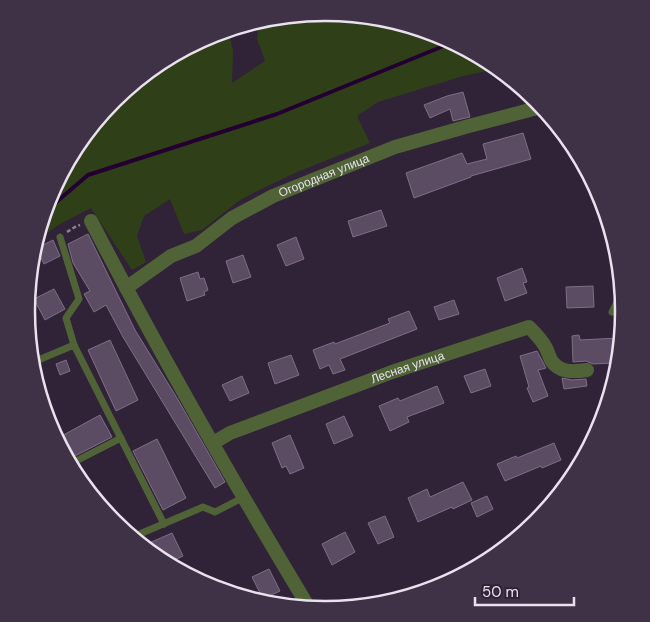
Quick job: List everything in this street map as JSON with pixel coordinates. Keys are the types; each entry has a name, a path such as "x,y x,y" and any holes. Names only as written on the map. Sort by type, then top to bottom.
{"street":[{"name":"Огородная улица","path":"126,288 171,256 196,246 232,218 273,196 395,147 533,109"},
{"path":"91,221 126,288 301,599"},
{"name":"Лесная улица","path":"213,443 230,433 392,372 529,327 547,349 551,360 556,366 570,372 586,370"}],"lane":[{"path":"60,237 79,299 66,318 74,345 164,524"},
{"path":"612,312 615,306"},
{"path":"40,359 74,345"},
{"path":"77,461 121,438"},
{"path":"140,534 203,506 215,512 244,497"}],"path":[{"path":"60,237 75,227 91,221"}],"green space":[{"path":"325,21 363,24 400,31 436,43 487,71 463,76 378,102 357,116 370,143 297,172 253,193 240,200 202,230 184,234 170,199 144,216 137,236 146,262 132,270 91,208 46,234 57,200 84,150 107,120 134,93 180,60 214,43 230,38 233,50 232,83 265,61 257,39 259,29 287,24"}],"building":[{"path":"463,92 470,117 453,121 450,109 430,118 424,105"},
{"path":"523,133 531,159 471,176 414,198 406,173 462,153 467,164 487,159 483,144"},
{"path":"381,210 387,226 353,237 348,221"},
{"path":"88,234 135,330 225,482 215,488 123,337 106,305 94,312 84,294 90,291 73,263 68,244"},
{"path":"296,237 304,259 286,266 277,245"},
{"path":"53,240 60,256 44,264 41,257 43,245"},
{"path":"243,255 251,277 233,283 226,261"},
{"path":"522,268 527,282 523,283 527,293 505,301 497,278"},
{"path":"198,272 200,279 204,278 208,290 204,292 205,295 187,301 180,278"},
{"path":"593,286 594,307 567,308 566,287"},
{"path":"54,289 65,309 45,320 35,302 36,298"},
{"path":"454,300 459,314 439,320 434,307"},
{"path":"409,311 417,329 340,359 345,370 333,374 329,365 320,369 313,350 334,342 335,344 390,323 388,319"},
{"path":"579,335 580,340 613,338 610,363 573,362 572,336"},
{"path":"110,340 138,400 116,411 88,350"},
{"path":"537,351 546,368 538,370 548,396 533,402 527,388 529,387 520,356"},
{"path":"291,355 299,375 275,384 268,363"},
{"path":"66,360 70,371 60,375 56,364"},
{"path":"485,369 491,386 471,393 464,376"},
{"path":"242,376 249,393 230,401 222,385"},
{"path":"562,378 572,380 586,379 587,386 564,389"},
{"path":"437,386 444,403 407,417 409,422 390,431 379,406 398,398 400,401"},
{"path":"100,415 112,437 74,456 63,435"},
{"path":"344,416 353,436 334,444 326,424"},
{"path":"290,435 304,468 290,474 286,466 282,468 272,443"},
{"path":"157,439 186,498 163,510 133,451"},
{"path":"554,443 561,460 505,481 497,464"},
{"path":"463,482 472,500 418,522 408,498 427,489 430,497"},
{"path":"487,496 493,509 477,517 471,503"},
{"path":"385,516 394,537 378,544 368,523"},
{"path":"345,532 355,552 332,565 322,544"},
{"path":"172,533 183,556 176,559 151,542"},
{"path":"269,569 280,591 271,595 260,593 252,577"}],"waterway":[{"path":"56,202 88,175 277,114 443,46"}]}
